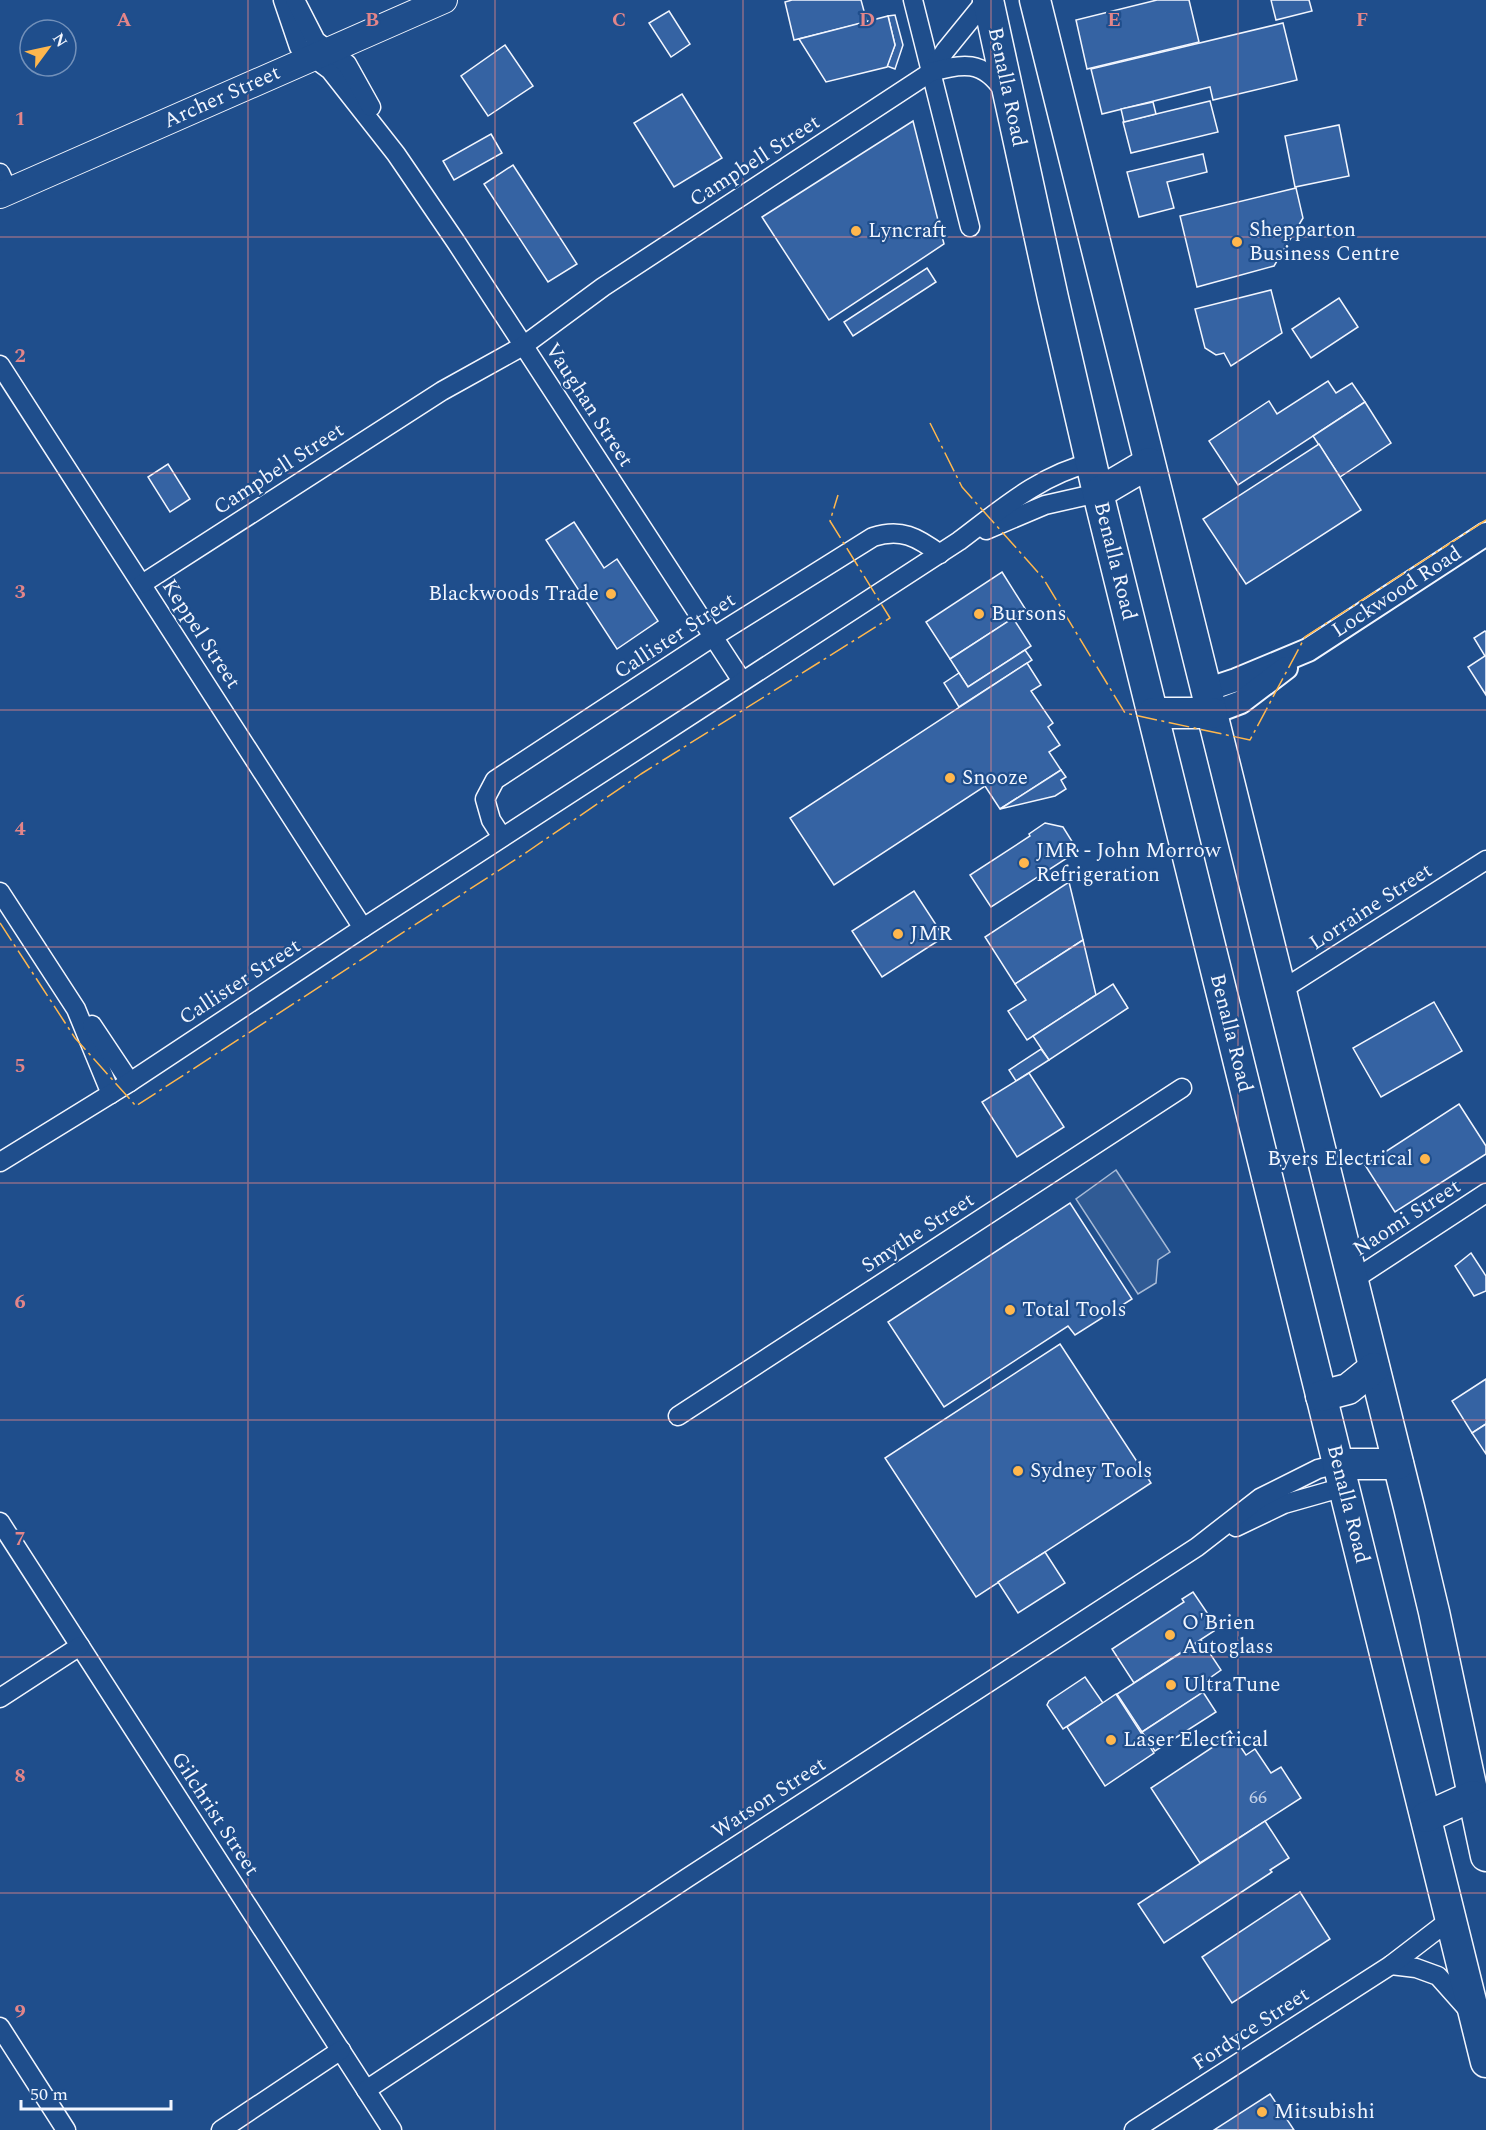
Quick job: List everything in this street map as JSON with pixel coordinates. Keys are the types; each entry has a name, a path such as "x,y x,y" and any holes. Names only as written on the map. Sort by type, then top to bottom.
{"highway":[{"name":"Benalla Road","path":"988,0 1098,493 1486,2062"},
{"path":"1035,0 1481,1804 1486,1856"},
{"path":"1010,95 1024,64 1031,58 1044,57 1050,60"},
{"path":"1091,463 1149,463"},
{"path":"1098,493 1149,463"},
{"path":"1153,713 1209,702"},
{"path":"1322,1396 1348,1389 1374,1368"},
{"path":"1341,1476 1398,1464"},
{"path":"1426,1817 1481,1804"}],"main road":[{"name":"Archer Street","path":"3,186 321,54 444,0"}],"street":[{"name":"Vaughan Street","path":"283,0 299,47 321,54"},
{"name":"Vaughan Street","path":"295,0 330,70 396,154 456,242 742,681"},
{"path":"913,0 970,227"},
{"path":"931,72 984,0"},
{"path":"931,72 955,65 970,66 987,71 1010,95"},
{"name":"Campbell Street","path":"142,584 603,287 931,72"},
{"name":"Keppel Street","path":"0,365 363,928"},
{"name":"Callister Street","path":"0,1162 130,1082 502,837 959,542 1010,503 1075,467 1091,463"},
{"name":"Callister Street","path":"959,542 1045,505 1098,493"},
{"name":"Callister Street","path":"502,837 491,820 485,799 495,780 713,637 873,537 896,532 922,541 940,554"},
{"name":"Lockwood Road","path":"1209,702 1258,672 1308,650 1486,534"},
{"name":"Lorraine Street","path":"1281,991 1486,860"},
{"path":"0,892 76,1009 111,1094"},
{"path":"76,1009 93,1026 130,1082"},
{"name":"Smythe Street","path":"678,1416 1182,1088"},
{"name":"Naomi Street","path":"1353,1280 1486,1193"},
{"name":"Watson Street","path":"366,2090 687,1878 1197,1547 1260,1498 1318,1469 1341,1476"},
{"name":"Gilchrist Street","path":"0,1522 392,2130"},
{"path":"0,1698 80,1646"},
{"name":"Fordyce Street","path":"1134,2130 1392,1965 1450,1919"},
{"path":"1392,1965 1416,1968 1437,1976 1475,2018"},
{"path":"0,2027 66,2130"},
{"path":"221,2130 341,2050"}],"shaded area":[{"path":"1116,1170 1170,1252 1158,1260 1156,1283 1138,1294 1076,1199"}],"building":[{"path":"792,0 861,0 867,22 794,40 785,2"},
{"path":"1157,0 1189,0 1199,42 1087,69 1076,20"},
{"path":"1271,0 1309,0 1312,11 1276,20"},
{"path":"669,11 690,44 671,57 649,23"},
{"path":"895,15 903,45 895,69 887,66 895,45 888,16"},
{"path":"888,16 895,45 887,67 826,82 799,39"},
{"path":"1283,23 1297,80 1213,100 1210,87 1102,114 1091,69"},
{"path":"505,45 533,86 488,116 461,76"},
{"path":"682,94 722,158 674,187 634,123"},
{"path":"1210,101 1218,132 1131,153 1123,122"},
{"path":"1153,102 1156,114 1124,122 1121,109"},
{"name":"Lyncraft","path":"913,121 944,244 829,320 762,217"},
{"path":"1339,125 1349,176 1295,187 1285,136"},
{"path":"491,134 502,153 454,180 443,161"},
{"path":"1203,154 1207,172 1167,182 1174,208 1139,217 1127,172"},
{"path":"513,165 577,264 548,282 484,184"},
{"name":"Shepparton Business Centre","path":"1296,188 1303,218 1274,266 1197,287 1180,216"},
{"path":"927,268 936,282 853,336 844,322"},
{"path":"1271,290 1282,333 1231,366 1224,353 1216,355 1205,348 1195,309"},
{"path":"1339,298 1358,327 1311,358 1292,329"},
{"path":"1328,381 1336,393 1352,383 1365,402 1238,485 1209,441 1269,401 1277,414"},
{"path":"1365,402 1391,443 1340,477 1313,436"},
{"path":"1319,444 1361,510 1246,584 1203,519"},
{"path":"168,464 190,499 170,512 148,477"},
{"name":"Blackwoods Trade","path":"574,522 604,568 617,559 658,621 617,649 546,540"},
{"name":"Bursons","path":"1002,572 1026,610 950,659 926,622"},
{"path":"1013,618 1031,646 968,687 950,659"},
{"path":"1485,631 1486,695 1468,667 1485,656 1474,638"},
{"path":"1025,650 1032,660 959,707 944,683 959,673 968,687"},
{"name":"Snooze","path":"1027,663 1041,685 1031,691 1053,723 1048,727 1060,745 1049,752 1061,770 1000,809 985,786 834,885 790,818"},
{"path":"1061,770 1066,777 1061,780 1066,789 1055,796 1000,809"},
{"name":"JMR - John Morrow Refrigeration","path":"1045,823 1063,827 1078,851 991,907 970,875 1030,836 1029,834"},
{"path":"1069,882 1083,940 1015,984 985,937"},
{"name":"JMR","path":"914,891 944,937 882,977 852,931"},
{"path":"1083,940 1096,995 1027,1040 1008,1011 1026,1000 1015,984"},
{"path":"1113,984 1128,1008 1049,1060 1033,1036"},
{"path":"1434,1002 1462,1051 1381,1097 1353,1048"},
{"path":"1041,1049 1049,1060 1016,1081 1009,1070"},
{"path":"1029,1073 1064,1127 1017,1157 982,1102"},
{"name":"Byers Electrical","path":"1459,1104 1486,1146 1486,1154 1395,1212 1365,1165"},
{"name":"Total Tools","path":"1070,1203 1132,1299 1075,1335 1068,1326 944,1407 888,1322"},
{"path":"1471,1253 1486,1276 1486,1291 1474,1296 1455,1266"},
{"name":"Sydney Tools","path":"1060,1344 1151,1483 976,1597 885,1458"},
{"path":"1486,1379 1486,1424 1472,1433 1452,1401"},
{"path":"1486,1424 1486,1454 1472,1433"},
{"path":"1045,1552 1065,1583 1018,1613 998,1582"},
{"name":"O'Brien Autoglass","path":"1193,1592 1210,1617 1207,1619 1214,1631 1134,1683 1112,1649 1184,1602 1182,1599"},
{"name":"UltraTune","path":"1201,1640 1221,1670 1207,1680 1212,1687 1142,1732 1117,1694"},
{"path":"1085,1677 1103,1703 1063,1729 1047,1705 1049,1701"},
{"path":"1203,1692 1216,1712 1155,1751 1142,1732"},
{"name":"Laser Electrical","path":"1116,1694 1154,1753 1105,1786 1067,1727"},
{"path":"1230,1731 1246,1755 1255,1749 1271,1773 1281,1767 1301,1798 1200,1863 1151,1788 1219,1743 1217,1740"},
{"path":"1265,1821 1289,1858 1270,1870 1272,1872 1164,1943 1138,1904"},
{"path":"1300,1892 1330,1939 1232,2003 1202,1957"},
{"name":"Mitsubishi","path":"1270,2094 1294,2130 1214,2130"}],"power":[{"path":"930,423 962,487 1043,578 1125,713 1250,740 1305,637 1486,520"},
{"path":"0,923 75,1038 136,1106 527,852 641,774 890,618 830,521 838,495"}],"place":[{"name":"Lyncraft","path":"856,231"},
{"name":"Shepparton Business Centre","path":"1237,242"},
{"name":"Blackwoods Trade","path":"611,594"},
{"name":"Bursons","path":"979,614"},
{"name":"Snooze","path":"950,778"},
{"name":"JMR - John Morrow Refrigeration","path":"1024,863"},
{"name":"JMR","path":"898,934"},
{"name":"Byers Electrical","path":"1425,1159"},
{"name":"Total Tools","path":"1010,1310"},
{"name":"Sydney Tools","path":"1018,1471"},
{"name":"O'Brien Autoglass","path":"1170,1635"},
{"name":"UltraTune","path":"1171,1685"},
{"name":"Laser Electrical","path":"1111,1740"},
{"name":"Mitsubishi","path":"1262,2112"}]}
